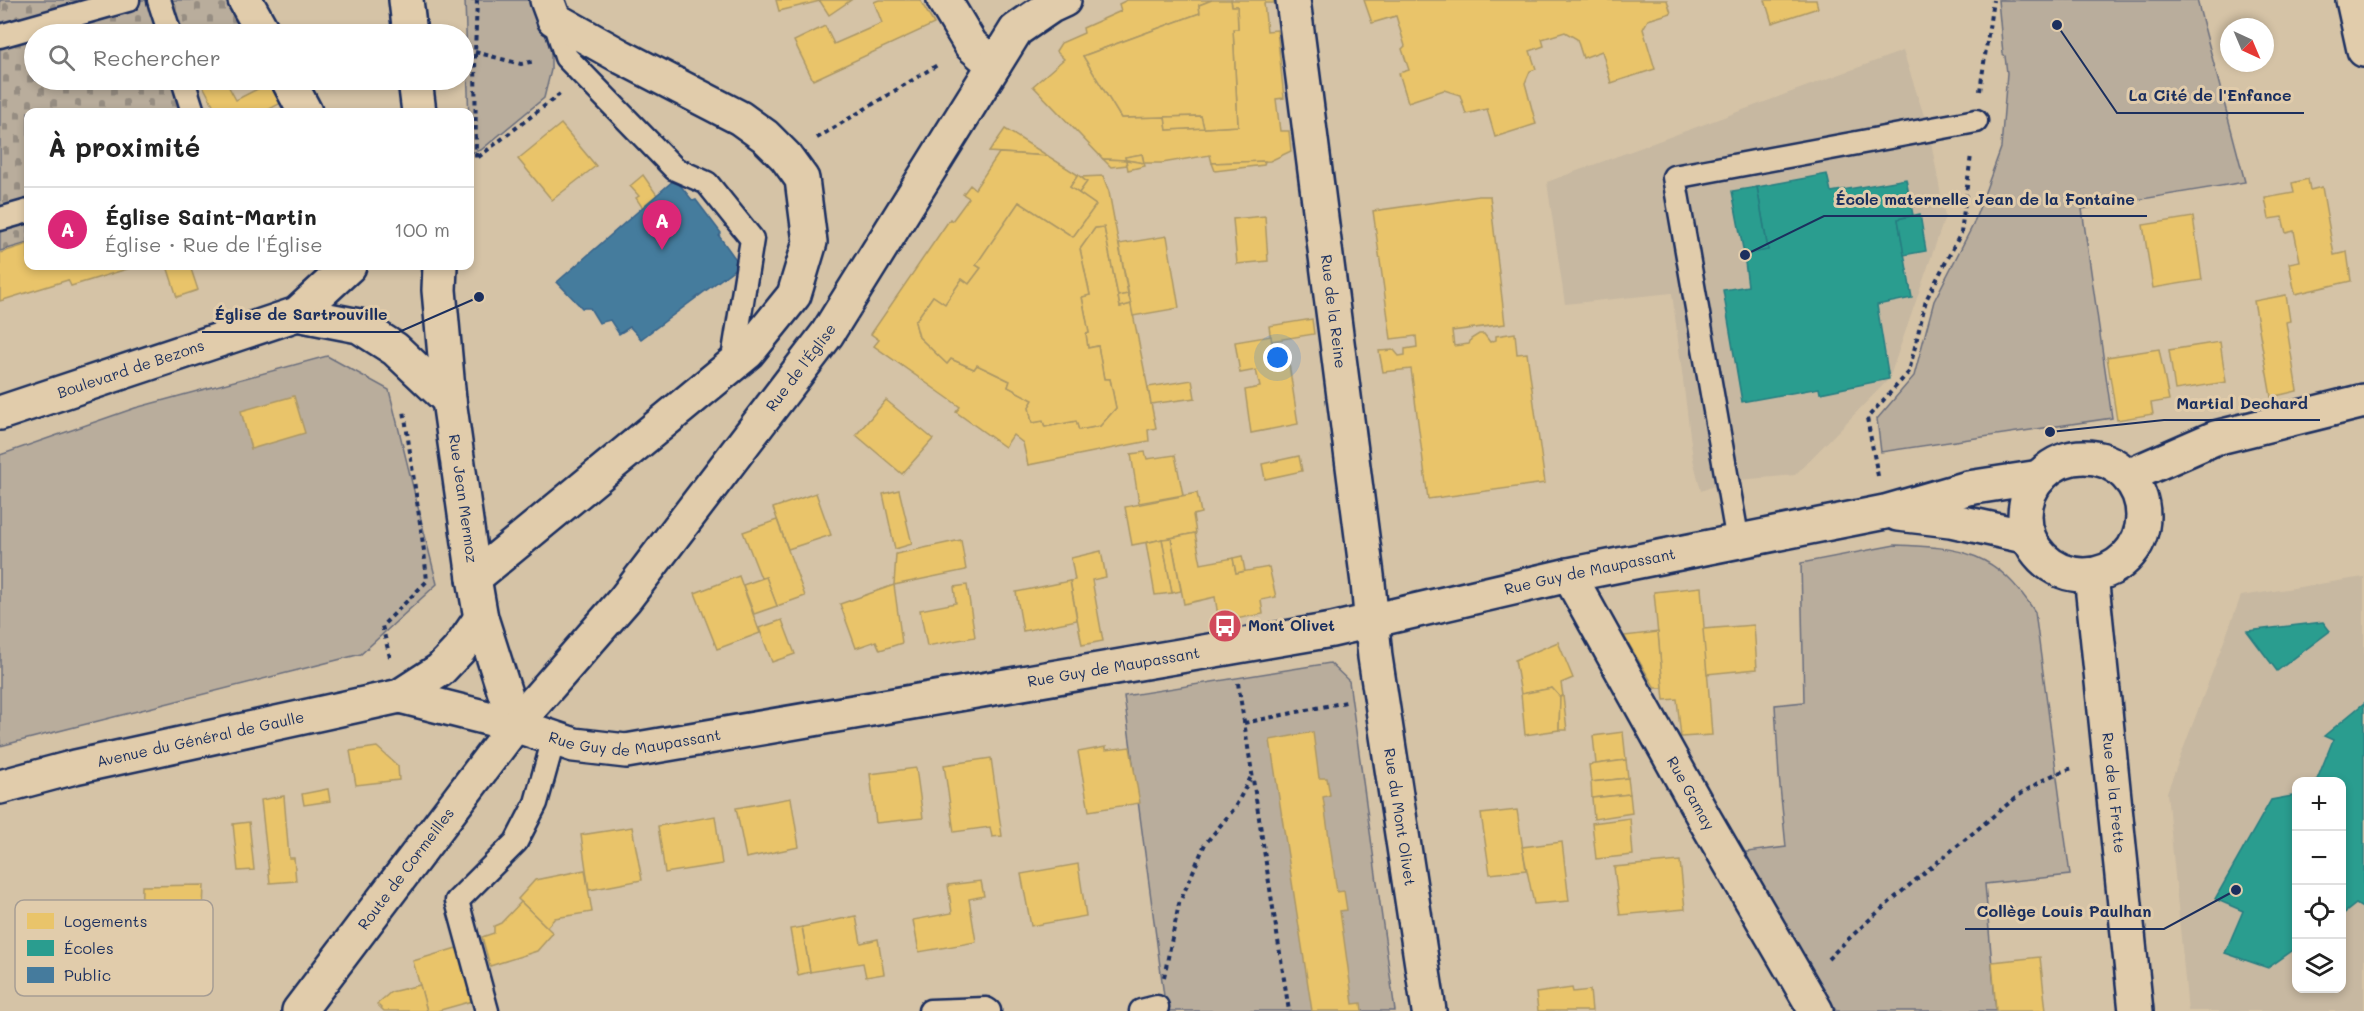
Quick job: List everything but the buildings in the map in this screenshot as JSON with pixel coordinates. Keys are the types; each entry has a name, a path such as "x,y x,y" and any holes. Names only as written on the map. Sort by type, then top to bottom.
{"main road":[{"path":"245,0 258,24"},
{"path":"406,0 409,24"},
{"path":"944,0 982,55"},
{"name":"Rue de l'Église","path":"515,725 625,599 827,334 982,55 1051,6 1064,0"},
{"name":"Rue de la Reine","path":"1293,0 1372,621"},
{"path":"2353,0 2364,50"},
{"path":"474,578 748,352 794,295 810,242 802,179 786,157 765,135 740,118 622,57 550,10"},
{"path":"293,90 303,108"},
{"name":"Boulevard de Bezons","path":"0,413 297,314 345,270"},
{"name":"Rue Jean Mermoz","path":"440,270 439,290 449,400 474,578 481,618 515,725"},
{"name":"Boulevard de Bezons","path":"297,314 359,326 395,349 449,400"},
{"path":"2128,476 2215,438 2364,401"},
{"path":"2093,457 2112,464 2128,476 2139,492 2143,511 2142,531 2134,549 2122,562 2107,571 2091,575 2071,574 2053,567 2038,554 2028,537 2024,521 2031,490 2040,477 2056,464 2074,458 2093,457"},
{"name":"Rue Guy de Maupassant","path":"515,725 574,745 626,751 1232,648 1372,621 1569,575 1885,512 1968,488 2040,477"},
{"name":"Rue Guy de Maupassant","path":"1885,512 1950,520 2028,537"},
{"name":"Rue Gamay","path":"1569,575 1704,818 1809,998"},
{"name":"Rue de la Frette","path":"2091,575 2136,1011"},
{"name":"Avenue du Général de Gaulle","path":"0,787 75,767 400,696 440,670 459,650 481,618"},
{"name":"Rue du Mont Olivet","path":"1372,621 1381,694 1430,1011"},
{"name":"Avenue du Général de Gaulle","path":"400,696 515,725"},
{"name":"Route de Cormeilles","path":"299,1011 515,725"}],"lane":[{"path":"43,24 128,0"},
{"path":"159,0 167,24"},
{"path":"550,10 566,57 675,169 706,183 752,239 732,365"},
{"path":"0,36 24,29"},
{"path":"186,90 192,108"},
{"path":"1738,542 1674,177 1976,122"},
{"path":"0,219 24,212"},
{"path":"487,1011 457,901 516,842 536,803 554,738"},
{"path":"930,1011 986,1009 989,1011"}],"path":[{"path":"477,0 476,159 584,75"},
{"path":"1885,512 1867,418 1909,372 1926,300 1961,234 1992,0"},
{"path":"475,52 521,64 566,57"},
{"path":"786,157 982,55"},
{"path":"400,696 382,626 427,581 411,463"},
{"path":"1232,648 1289,1011"},
{"path":"1244,723 1381,694"},
{"path":"1809,998 1907,887 2035,785 2060,771 2110,760"},
{"path":"1149,1009 1179,904 1205,844 1234,809 1252,775"}],"shaded area":[{"path":"1903,51 1929,131 1945,217 1889,379 1795,475 1727,481 1701,491 1693,459 1672,293 1565,304 1547,182"},
{"path":"2364,577 2364,1011 2188,1011 2167,792 2241,596"}],"green space":[{"path":"0,0 228,0 241,24 24,24 24,90 191,90 197,108 24,108 24,244 0,251"},
{"path":"465,0 532,0 551,49 551,70 544,98 481,150 474,152 474,108 469,108 468,90 474,90 474,24 466,24"},
{"path":"1998,0 2197,0 2245,182 2082,209 2112,418 1881,452 1877,419 1914,376 1934,301 1973,225 2001,148 2007,73"},
{"path":"327,356 389,390 437,584 361,654 0,746 0,455 135,408"},
{"path":"1895,545 1940,548 1976,557 2007,576 2035,612 2070,875 1985,884 1996,1011 1836,1011 1739,853 1786,847 1775,705 1804,702 1801,563"},
{"path":"1330,663 1349,681 1395,1011 1166,1011 1124,696"}],"place":[{"name":"La Cité de l'Enfance","path":"2057,25"},
{"name":"Église Saint-Martin","path":"662,250"},
{"name":"École maternelle Jean de la Fontaine","path":"1745,255"},
{"name":"Église de Sartrouville","path":"479,297"},
{"name":"Martial Dechard","path":"2050,432"},
{"name":"Mont Olivet","path":"1225,626"},
{"name":"Collège Louis Paulhan","path":"2236,890"}]}
